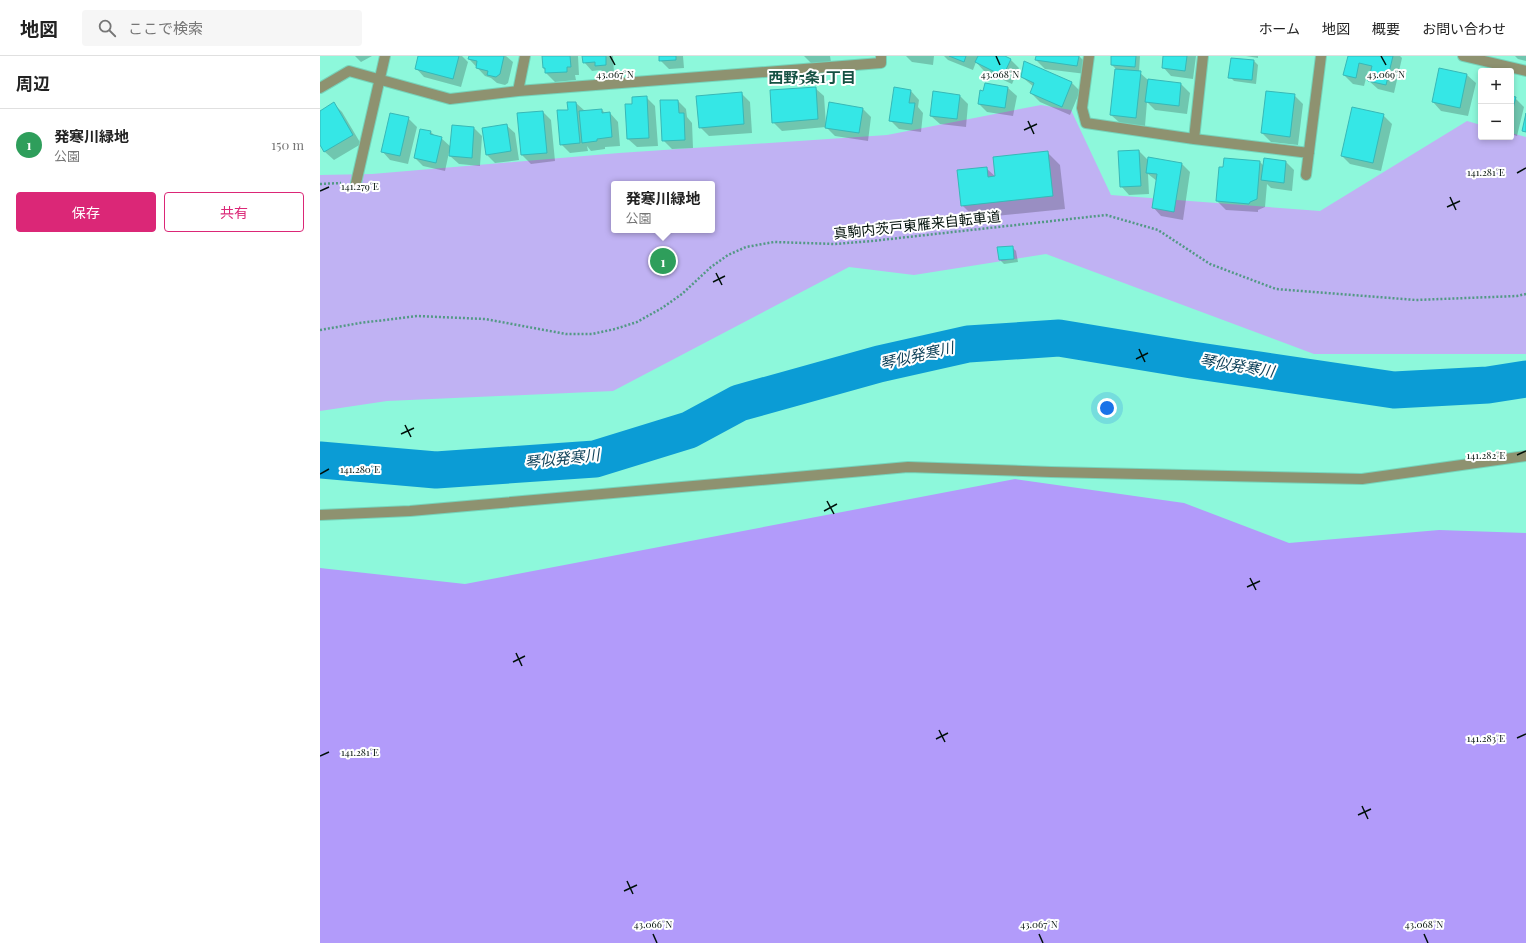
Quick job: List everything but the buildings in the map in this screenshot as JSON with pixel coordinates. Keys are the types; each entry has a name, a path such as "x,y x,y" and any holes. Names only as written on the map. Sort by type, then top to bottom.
{"street":[{"path":"356,183 386,56"},
{"path":"518,92 525,56"},
{"path":"320,88 349,71 450,99 518,92 881,63 881,56"},
{"path":"1089,56 1082,108 1086,123 1194,139 1308,152"},
{"path":"1194,139 1203,56"},
{"path":"1306,175 1321,56"},
{"path":"1463,56 1526,71"},
{"path":"320,515 410,511 908,467 1362,479 1526,456"}],"path":[{"path":"320,184 356,183"},
{"name":"真駒内茨戸東雁来自転車道","path":"320,330 360,323 417,316 485,319 566,334 592,334 615,330 662,308 682,294 711,267 728,255 746,247 774,242 835,244 872,241 1106,215 1158,230 1210,264 1276,289 1416,300 1517,296 1526,294"}],"shaded area":[{"path":"1041,105 1071,110 1111,195 1320,211 1467,121 1478,124 1478,140 1514,140 1514,134 1526,137 1526,354 1314,354 1046,254 914,275 849,267 613,391 387,401 320,411 320,175 372,174 619,153 887,135"},
{"path":"1015,479 1184,503 1289,543 1439,530 1526,533 1526,943 320,943 320,568 465,584"}],"waterway":[{"name":"琴似発寒川","path":"320,460 436,470 595,459 689,430 739,403 879,364 968,344 1059,338 1192,360 1394,390 1488,385 1526,379"}],"place":[{"name":"発寒川緑地","path":"663,261"}],"district":[{"name":"西野5条1丁目","path":"812,78"}]}
